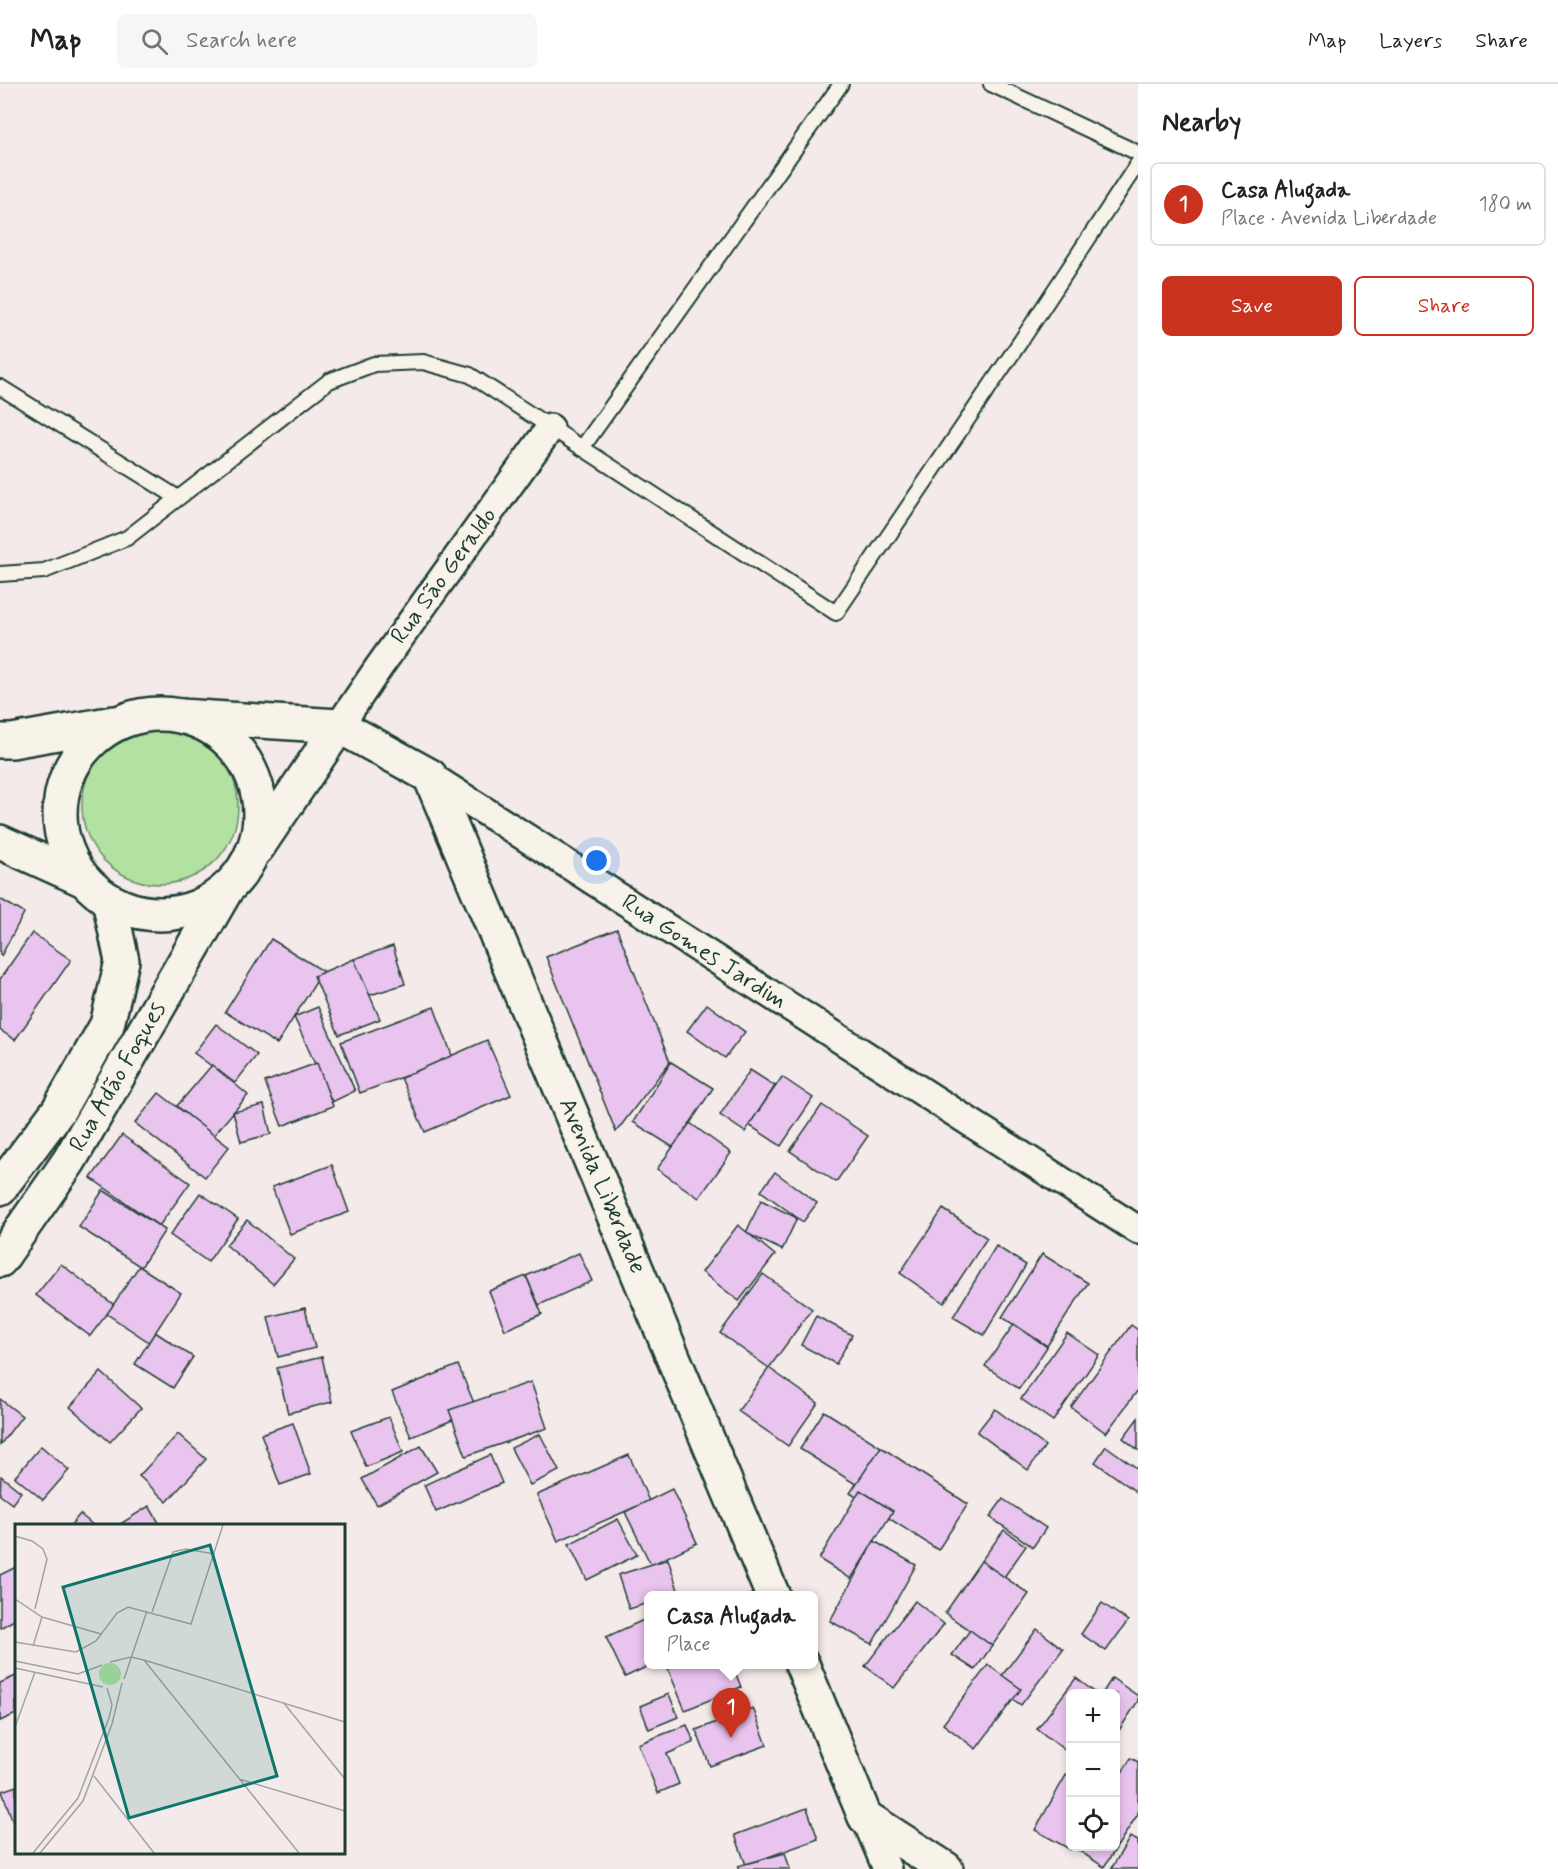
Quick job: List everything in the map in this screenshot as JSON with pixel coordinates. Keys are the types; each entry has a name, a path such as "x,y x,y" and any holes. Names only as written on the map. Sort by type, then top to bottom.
{"street":[{"name":"Rua São Geraldo","path":"339,726 550,428"},
{"path":"0,741 12,741 119,722 150,714 181,716 213,728 235,747 252,774 260,804 258,836 237,877 200,906 170,914 138,912 0,842"},
{"name":"Rua Gomes Jardim","path":"181,716 339,726 430,776 1138,1230"},
{"path":"96,890 67,854 59,824 61,792 73,763 92,739 119,722"},
{"name":"Rua Adão Foques","path":"0,1260 69,1161 237,877 339,726"},
{"name":"Avenida Liberdade","path":"430,776 771,1591"},
{"name":"Rua Adão Foques","path":"0,1188 58,1110 107,1025 122,961 96,890"},
{"path":"804,1669 887,1869"},
{"path":"865,1817 946,1869"}],"lane":[{"path":"582,448 841,84"},
{"path":"991,84 1138,153"},
{"path":"0,574 44,571 128,538 329,381 374,364 423,362 470,375 836,613 1031,326 1138,163"},
{"path":"0,387 178,498"}],"green space":[{"path":"160,728 175,729 190,734 215,751 232,776 237,791 237,821 232,836 215,861 190,878 175,883 160,884 145,883 130,878 105,861 88,836 83,821 82,806 83,791 88,776 105,751 130,734 145,729"}],"building":[{"path":"0,899 24,913 1,956 0,955"},
{"path":"617,929 670,1062 616,1132 546,957"},
{"path":"32,933 71,960 15,1040 0,1030 0,979"},
{"path":"271,939 323,971 277,1044 225,1012"},
{"path":"393,946 405,984 367,996 354,959"},
{"path":"354,959 380,1019 339,1035 314,976"},
{"path":"707,1004 745,1032 725,1058 687,1031"},
{"path":"318,1007 355,1091 332,1102 294,1017"},
{"path":"434,1007 453,1058 360,1093 341,1042"},
{"path":"216,1024 257,1055 235,1083 194,1053"},
{"path":"487,1040 511,1095 425,1132 401,1078"},
{"path":"671,1062 713,1088 674,1148 633,1122"},
{"path":"317,1063 333,1106 282,1126 265,1082"},
{"path":"212,1065 248,1095 213,1136 177,1106"},
{"path":"750,1070 775,1086 745,1132 720,1115"},
{"path":"782,1077 813,1098 781,1146 749,1125"},
{"path":"159,1093 229,1147 205,1177 135,1123"},
{"path":"264,1105 271,1134 241,1142 233,1112"},
{"path":"822,1105 868,1136 836,1182 790,1151"},
{"path":"690,1123 731,1153 699,1198 657,1169"},
{"path":"122,1135 190,1183 159,1226 91,1178"},
{"path":"332,1165 349,1212 290,1234 272,1187"},
{"path":"775,1172 817,1203 803,1222 761,1191"},
{"path":"103,1190 165,1230 141,1267 79,1227"},
{"path":"200,1193 238,1219 208,1262 170,1235"},
{"path":"761,1200 797,1218 782,1250 746,1233"},
{"path":"943,1209 987,1238 944,1303 900,1273"},
{"path":"247,1220 294,1259 273,1284 226,1245"},
{"path":"738,1225 775,1255 739,1301 702,1272"},
{"path":"996,1246 1026,1265 984,1335 953,1317"},
{"path":"579,1253 592,1281 539,1305 526,1276"},
{"path":"1042,1254 1088,1283 1047,1346 1002,1317"},
{"path":"61,1264 114,1305 90,1336 36,1295"},
{"path":"139,1266 181,1293 149,1342 107,1314"},
{"path":"763,1274 812,1309 769,1368 720,1333"},
{"path":"526,1276 542,1314 505,1330 489,1291"},
{"path":"305,1308 315,1348 278,1357 268,1317"},
{"path":"816,1316 852,1335 836,1364 801,1345"},
{"path":"1014,1324 1047,1347 1019,1389 985,1366"},
{"path":"1131,1325 1138,1330 1138,1390 1106,1433 1071,1407"},
{"path":"155,1332 193,1357 173,1388 135,1364"},
{"path":"1067,1333 1099,1355 1053,1421 1021,1399"},
{"path":"322,1357 332,1402 288,1413 277,1368"},
{"path":"458,1365 477,1410 411,1437 392,1392"},
{"path":"769,1368 818,1403 788,1446 738,1411"},
{"path":"101,1372 141,1408 110,1442 70,1407"},
{"path":"531,1382 547,1428 466,1456 449,1410"},
{"path":"0,1399 22,1416 0,1445"},
{"path":"995,1409 1045,1446 1028,1470 977,1432"},
{"path":"824,1411 881,1447 857,1485 800,1449"},
{"path":"389,1417 403,1452 366,1467 351,1431"},
{"path":"1138,1418 1138,1450 1123,1438"},
{"path":"293,1423 311,1474 280,1485 261,1434"},
{"path":"178,1434 206,1459 167,1502 139,1476"},
{"path":"540,1434 559,1471 530,1485 511,1448"},
{"path":"41,1446 69,1470 43,1500 15,1477"},
{"path":"421,1446 437,1472 377,1505 362,1479"},
{"path":"1106,1446 1138,1469 1138,1493 1095,1462"},
{"path":"881,1447 968,1504 938,1550 850,1493"},
{"path":"490,1455 502,1483 436,1512 424,1485"},
{"path":"629,1455 649,1501 558,1541 537,1495"},
{"path":"1,1476 21,1492 12,1504 0,1495"},
{"path":"672,1489 697,1543 651,1565 625,1512"},
{"path":"860,1490 893,1511 851,1579 819,1559"},
{"path":"1003,1499 1046,1528 1033,1547 990,1517"},
{"path":"149,1506 160,1524 120,1524"},
{"path":"80,1514 92,1524 72,1524"},
{"path":"618,1519 637,1555 587,1580 569,1544"},
{"path":"1004,1530 1026,1546 1004,1577 981,1561"},
{"path":"874,1541 916,1565 872,1644 830,1621"},
{"path":"668,1559 678,1591 644,1591 644,1604 629,1609 618,1575"},
{"path":"981,1561 1029,1594 992,1646 945,1613"},
{"path":"15,1568 15,1620 0,1628 0,1575"},
{"path":"915,1601 944,1624 894,1688 865,1666"},
{"path":"1102,1603 1128,1621 1106,1651 1081,1634"},
{"path":"644,1620 644,1668 625,1677 606,1637"},
{"path":"1037,1629 1063,1649 1021,1705 994,1686"},
{"path":"970,1630 992,1646 975,1670 952,1655"},
{"path":"988,1665 1021,1689 976,1749 943,1724"},
{"path":"668,1669 734,1669 741,1687 685,1710"},
{"path":"15,1676 15,1714 0,1721 0,1683"},
{"path":"1076,1678 1090,1689 1068,1689"},
{"path":"1112,1678 1138,1696 1138,1701 1120,1729 1120,1689 1105,1689"},
{"path":"1066,1691 1066,1751 1037,1729"},
{"path":"669,1694 678,1717 649,1729 640,1706"},
{"path":"753,1708 767,1745 710,1766 696,1730"},
{"path":"687,1725 694,1742 667,1754 679,1784 658,1793 638,1744"},
{"path":"1131,1758 1138,1762 1138,1814 1120,1842 1120,1797 1120,1776"},
{"path":"1066,1775 1066,1847 1035,1830"},
{"path":"15,1786 15,1828 2,1791"},
{"path":"807,1808 818,1839 746,1865 735,1835"},
{"path":"1130,1837 1138,1841 1138,1869 1111,1869"},
{"path":"1079,1851 1114,1851 1104,1867"},
{"path":"785,1853 790,1869 738,1869 738,1866"}],"place":[{"name":"Casa Alugada","path":"731,1738"}]}
